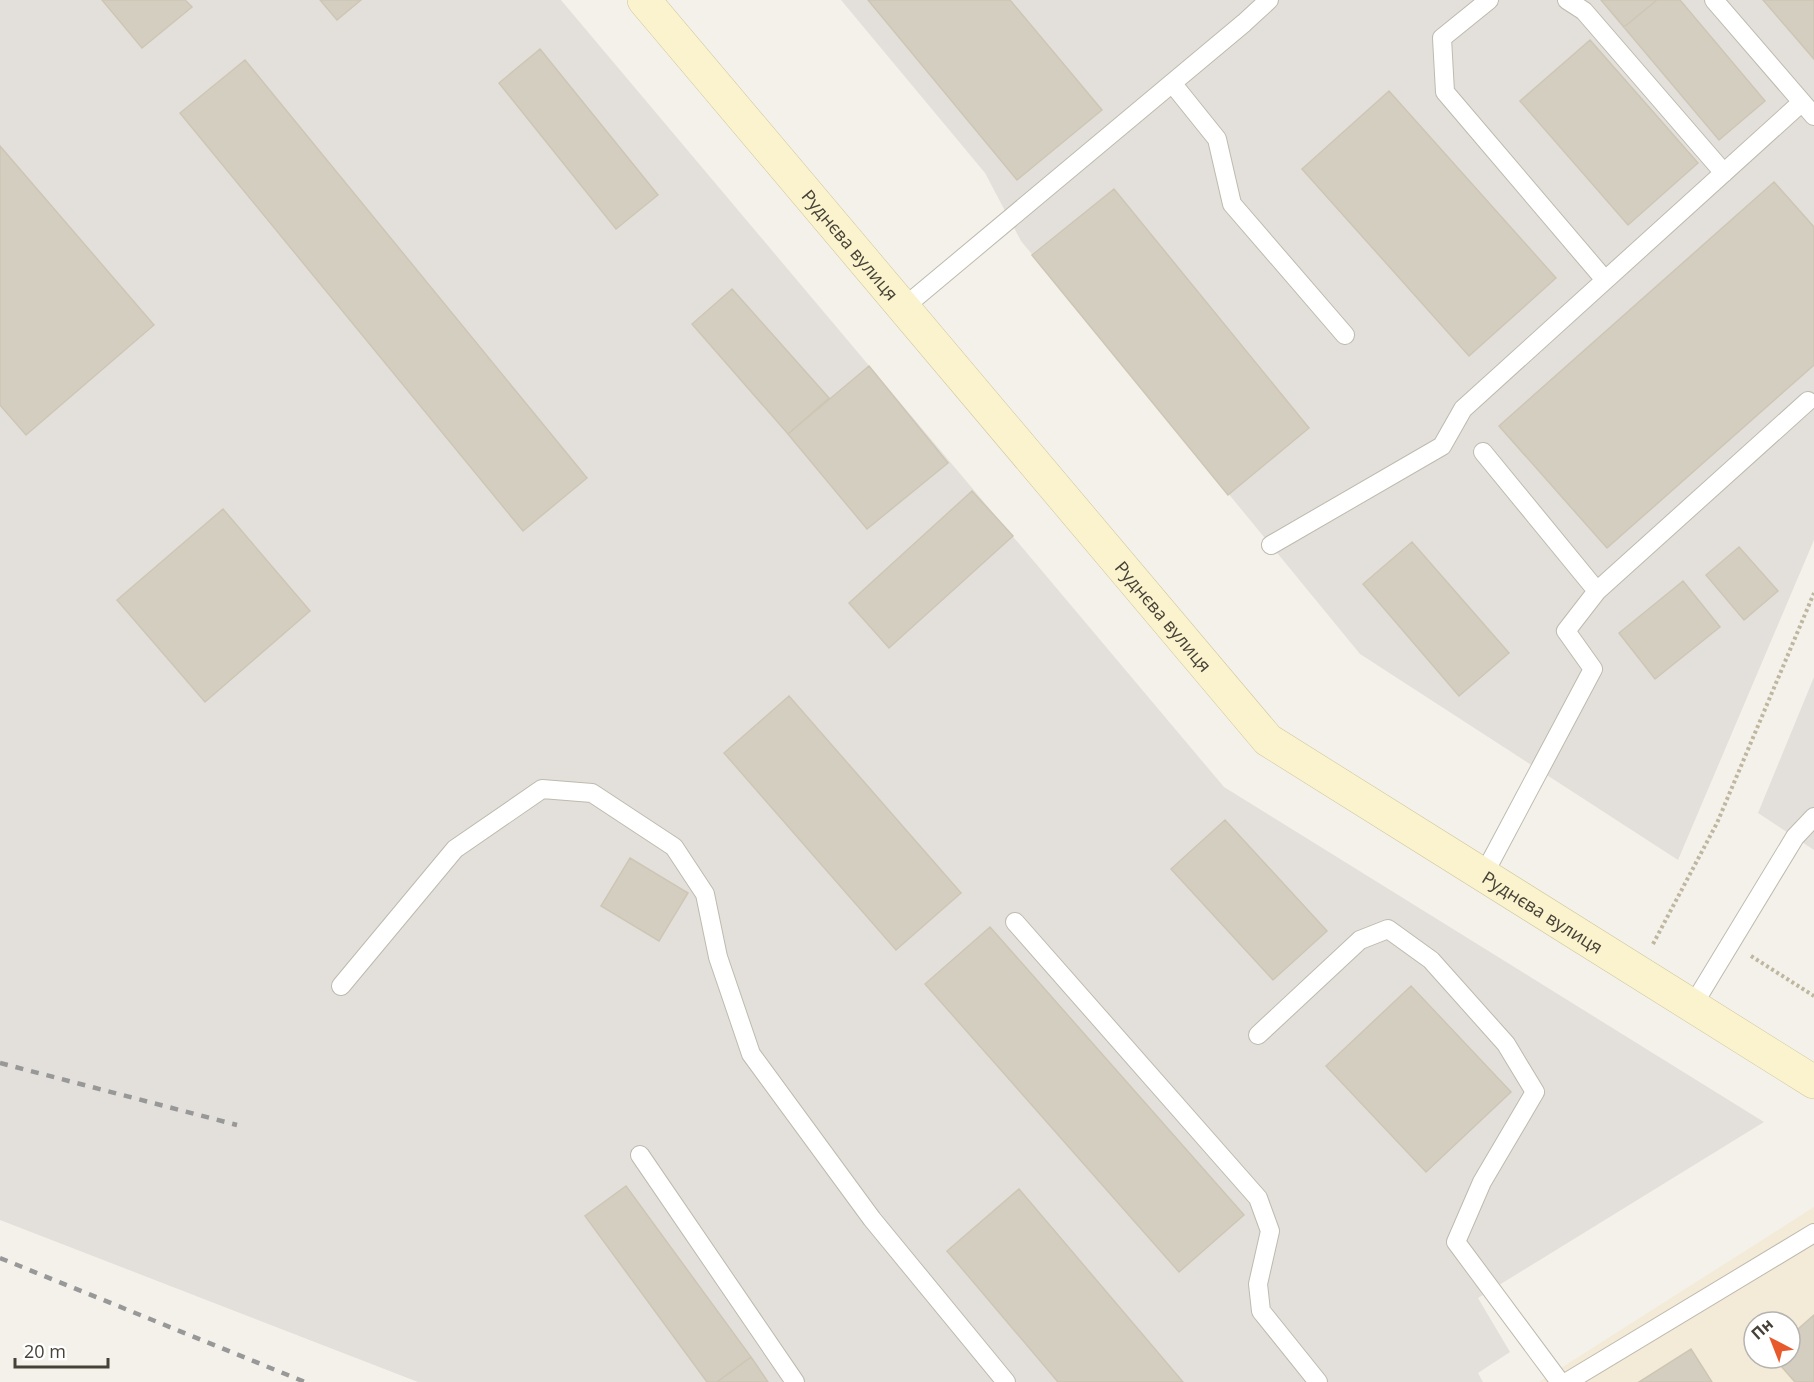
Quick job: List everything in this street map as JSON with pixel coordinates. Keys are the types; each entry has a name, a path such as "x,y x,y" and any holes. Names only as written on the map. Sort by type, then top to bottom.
{"street":[{"name":"Руднєва вулиця","path":"644,0 1268,740 1639,970 1814,1082"}],"lane":[{"path":"903,308 1269,0"},
{"path":"1489,0 1442,38 1445,92 1605,280"},
{"path":"1567,0 1584,11 1724,173"},
{"path":"1714,0 1814,117"},
{"path":"1172,83 1217,139 1232,204 1345,335"},
{"path":"1271,545 1442,446 1463,409 1802,102"},
{"path":"1484,874 1593,669 1566,631 1597,591 1808,401"},
{"path":"1483,452 1597,591"},
{"path":"341,986 455,849 542,789 592,793 674,847 705,894 718,957 750,1054 872,1219 1006,1382"},
{"path":"1693,1005 1795,837 1814,818"},
{"path":"1014,922 1258,1198 1270,1231 1258,1284 1261,1311 1318,1382"},
{"path":"1258,1035 1360,940 1388,929 1431,960 1506,1044 1535,1092 1482,1182 1456,1242 1560,1382"},
{"path":"640,1155 795,1382"},
{"path":"1567,1382 1814,1233"}],"path":[{"path":"1639,970 1717,823 1814,594"},
{"path":"1731,943 1814,996"}],"shaded area":[{"path":"0,0 561,0 1224,787 1764,1122 1478,1298 1510,1352 1478,1373 1483,1382 418,1382 0,1220"},
{"path":"841,0 1814,0 1814,540 1678,860 1360,654 1021,241 985,173"},
{"path":"1814,677 1814,850 1758,813"},
{"path":"1814,1207 1814,1382 1539,1382"}],"building":[{"path":"102,0 185,0 192,7 142,48"},
{"path":"320,0 361,0 337,20"},
{"path":"868,0 1010,0 1102,110 1017,180"},
{"path":"1601,0 1680,0 1765,101 1719,140"},
{"path":"1601,0 1657,0 1624,27"},
{"path":"1763,0 1814,0 1814,59"},
{"path":"1590,40 1698,163 1628,225 1520,101"},
{"path":"540,49 658,195 616,229 499,83"},
{"path":"245,60 587,478 523,531 180,113"},
{"path":"1389,91 1556,278 1469,356 1302,169"},
{"path":"0,146 154,325 26,435 0,405"},
{"path":"1774,182 1814,227 1814,365 1607,548 1499,426"},
{"path":"1114,189 1309,428 1228,495 1032,255"},
{"path":"732,289 829,398 788,434 692,324"},
{"path":"869,366 948,463 867,529 788,434"},
{"path":"972,491 1013,536 889,648 849,603"},
{"path":"223,509 310,611 205,702 117,600"},
{"path":"1412,542 1509,653 1459,696 1363,584"},
{"path":"1739,547 1778,591 1744,620 1706,575"},
{"path":"1683,581 1720,627 1655,679 1619,633"},
{"path":"789,696 961,893 896,950 724,753"},
{"path":"1225,820 1327,931 1273,980 1171,869"},
{"path":"630,858 688,893 659,941 601,906"},
{"path":"990,927 1244,1215 1179,1272 925,984"},
{"path":"1411,986 1511,1092 1426,1172 1326,1066"},
{"path":"626,1186 751,1357 717,1382 707,1382 585,1216"},
{"path":"1019,1189 1183,1382 1058,1382 947,1251"},
{"path":"1814,1315 1814,1382 1795,1382 1784,1370 1802,1370 1802,1326"},
{"path":"1691,1349 1712,1382 1639,1382"},
{"path":"751,1357 768,1382 717,1382"}],"railway":[{"path":"0,1063 237,1125"},
{"path":"0,1258 305,1382"}]}
